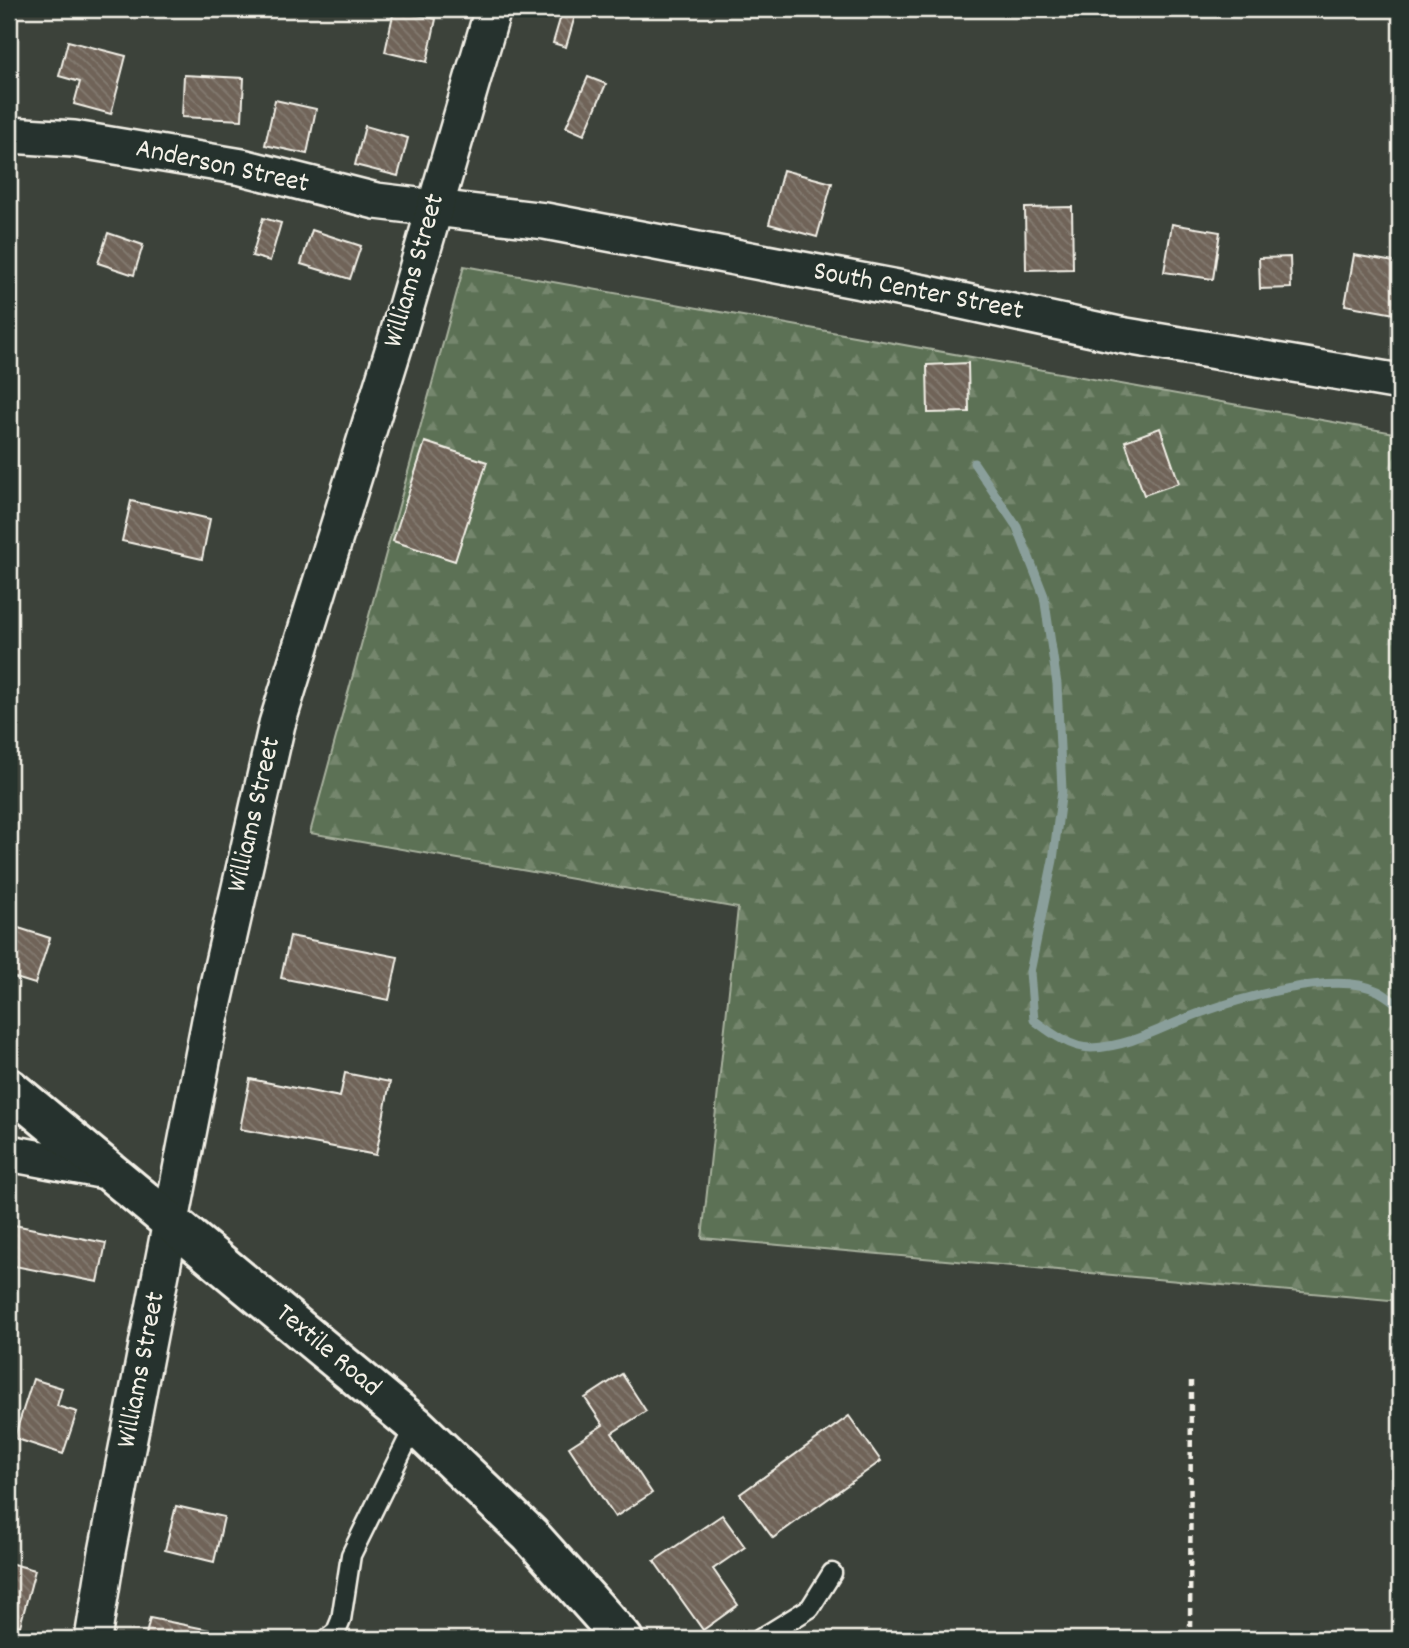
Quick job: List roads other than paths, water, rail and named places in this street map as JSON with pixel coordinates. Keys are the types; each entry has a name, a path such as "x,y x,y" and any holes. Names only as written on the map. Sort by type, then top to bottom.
{"street":[{"name":"Williams Street","path":"93,1639 107,1552 213,1006 277,723 435,208 493,9"},
{"name":"Anderson Street","path":"9,135 74,139 242,167 376,201 435,208"},
{"name":"South Center Street","path":"435,208 545,221 929,293 1121,335 1400,382"},
{"name":"Textile Road","path":"9,1088 415,1425 530,1535 623,1639"},
{"path":"9,1153 111,1172"}],"lane":[{"path":"327,1639 336,1632 341,1620 351,1555 415,1425"},
{"path":"760,1639 810,1608 832,1573"}],"waterway":[{"path":"974,463 1017,527 1044,596 1057,684 1062,790 1053,860 1030,972 1034,1020 1068,1042 1091,1048 1146,1036 1197,1014 1237,1001 1313,985 1360,985 1378,991 1400,1006"}]}
